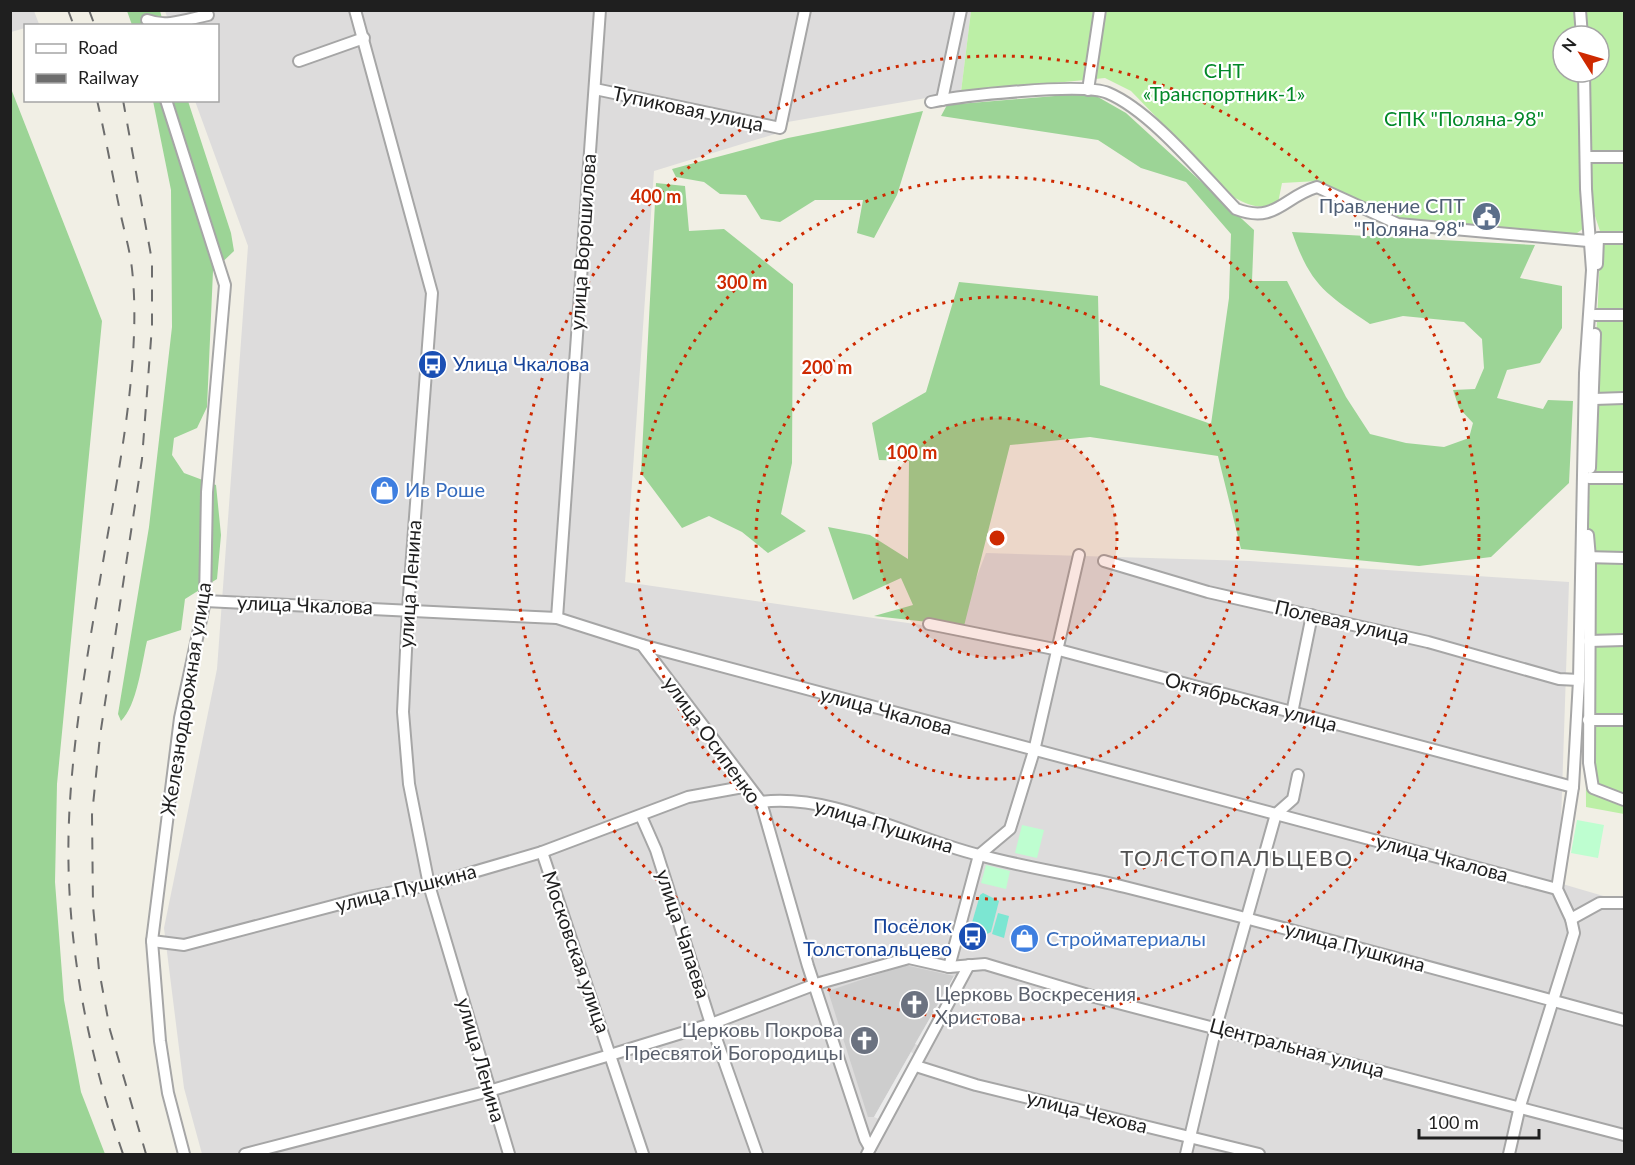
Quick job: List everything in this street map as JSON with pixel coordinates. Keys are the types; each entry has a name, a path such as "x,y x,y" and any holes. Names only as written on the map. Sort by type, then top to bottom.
{"street":[{"name":"улица Ленина","path":"355,10 432,293 408,609 403,734 409,784 429,885 509,1155"},
{"name":"улица Ворошилова","path":"557,618 600,10"},
{"name":"Тупиковая улица","path":"596,89 780,128 805,10"},
{"path":"942,100 961,10"},
{"path":"1088,90 1100,10"},
{"path":"167,24 208,15"},
{"path":"299,61 364,38"},
{"path":"1509,1155 1520,1106 1574,933 1571,919 1557,889 1573,787 1594,399 1593,239 1586,157 1584,84"},
{"path":"931,102 1053,89 1106,92 1141,114 1236,209 1250,214 1273,212 1283,207 1296,195 1317,187 1398,224 1593,239 1624,238"},
{"name":"Железнодорожная улица","path":"167,102 225,285 207,492 205,601 180,718 152,940 160,1041 168,1093 184,1155"},
{"path":"1586,157 1624,157"},
{"path":"1593,239 1585,373 1589,763 1593,788 1624,800"},
{"path":"1595,315 1624,315"},
{"path":"1594,399 1624,398"},
{"path":"1589,478 1624,478"},
{"path":"949,967 979,855 1010,829 1034,751 1059,650 1078,555"},
{"path":"1586,557 1624,558"},
{"name":"Полевая улица","path":"1104,561 1208,592 1428,642 1559,679 1580,680"},
{"name":"улица Чкалова","path":"205,601 408,609 557,618 642,645 1557,889"},
{"path":"1292,713 1312,615"},
{"name":"Октябрьская улица","path":"928,624 1059,650 1573,787"},
{"path":"1589,640 1624,640"},
{"name":"улица Осипенко","path":"642,645 761,802 869,1151"},
{"path":"1588,720 1624,720"},
{"path":"1186,1155 1216,1027 1276,814 1293,798 1299,775"},
{"name":"улица Пушкина","path":"152,940 184,945 363,898 429,885 542,852 695,795 742,787 761,802 786,799 815,803 979,855 1050,869 1246,918 1624,1020"},
{"name":"улица Чапаева","path":"641,816 656,850 711,1024 757,1155"},
{"name":"Московская улица","path":"542,852 643,1155"},
{"path":"1571,919 1600,903 1624,903"},
{"name":"Центральная улица","path":"245,1155 489,1091 711,1024 816,984 909,958 949,967 985,964 1095,997 1520,1106 1624,1135"},
{"path":"869,1151 969,965"},
{"name":"улица Чехова","path":"916,1066 976,1085 1259,1155"}],"shaded area":[{"path":"11,10 34,11 39,24 24,24 24,28 11,32"},
{"path":"165,11 971,11 961,92 776,124 775,134 654,171 625,582 956,630 986,553 1250,561 1569,582 1559,883 1624,902 1624,1154 202,1154 184,1088 164,928 217,669 248,246 195,102 219,102 219,24 170,24"},
{"path":"983,893 999,901 991,932 987,934 973,930 971,926 980,895"},
{"path":"998,913 1009,916 1004,938 992,934"},
{"path":"905,965 954,976 874,1117 868,1117 828,991"},
{"path":"954,976 960,979 922,1047 915,1044"},
{"path":"911,1052 917,1056 881,1120 874,1117"}],"green space":[{"path":"1624,10 1624,814 1586,807 1585,585 1601,234 1588,195 1587,84 1611,84 1611,24 1587,24 1586,11"},
{"path":"127,11 160,11 164,24 132,24"},
{"name":"СПК \"Поляна-98\"","path":"971,11 1576,11 1577,24 1551,24 1551,84 1578,84 1584,228 1573,236 1408,224 1318,181 1282,183 1278,203 1256,206 1235,198 1131,91 1105,78 961,92"},
{"path":"10,86 102,321 57,784 55,882 64,1000 81,1092 105,1154 11,1154"},
{"path":"1091,93 1126,113 1254,230 1252,281 1287,281 1346,397 1370,434 1406,443 1444,447 1469,438 1473,423 1459,408 1453,390 1475,389 1484,368 1482,339 1464,322 1403,316 1370,324 1321,287 1306,265 1292,232 1535,245 1520,278 1562,286 1562,328 1540,363 1507,370 1497,398 1543,409 1548,400 1573,401 1569,483 1491,557 1419,566 1241,549 1218,456 1090,437 1010,445 964,626 874,616 913,605 901,578 853,600 828,527 870,535 908,559 909,461 879,460 872,423 926,392 959,282 1098,296 1100,385 1211,424 1229,298 1231,234 1186,182 1141,168 1098,140 941,116 947,105"},
{"path":"153,102 188,102 231,233 234,251 213,271 207,407 197,428 174,438 172,455 184,473 216,485 221,535 217,579 185,599 181,630 147,641 135,695 127,714 121,721 118,714 149,527 172,327 171,190"},
{"path":"923,111 897,195 874,238 857,233 863,200 815,200 780,222 761,219 746,195 720,194 704,182 676,177 672,169 788,138"},
{"path":"656,183 685,186 689,231 724,229 793,284 792,463 781,514 806,531 768,553 742,532 709,516 682,528 641,473"},
{"path":"1577,820 1604,825 1598,858 1571,853"},
{"path":"1022,825 1044,830 1037,858 1015,853"},
{"path":"986,865 1010,871 1006,889 981,883"}],"railway":[{"path":"68,10 73,24"},
{"path":"89,10 94,24"},
{"path":"97,102 131,262 134,340 127,416 75,741 68,846 69,891 73,936 87,1024 97,1068 123,1154"},
{"path":"123,102 152,261 152,326 142,459 100,736 92,815 93,906 99,970 110,1030 146,1154"}],"place":[{"name":"Правление СПТ \"Поляна 98\"","path":"1486,217"},
{"name":"Улица Чкалова","path":"432,364"},
{"name":"Ив Роше","path":"384,490"},
{"name":"Посёлок Толстопальцево","path":"973,937"},
{"name":"Стройматериалы","path":"1025,939"},
{"name":"Церковь Воскресения Христова","path":"914,1005"},
{"name":"Церковь Покрова Пресвятой Богородицы","path":"864,1041"}],"district":[{"name":"ТОЛСТОПАЛЬЦЕВО","path":"1237,858"}],"park label":[{"name":"СНТ «Транспортник-1»","path":"1224,82"}]}
